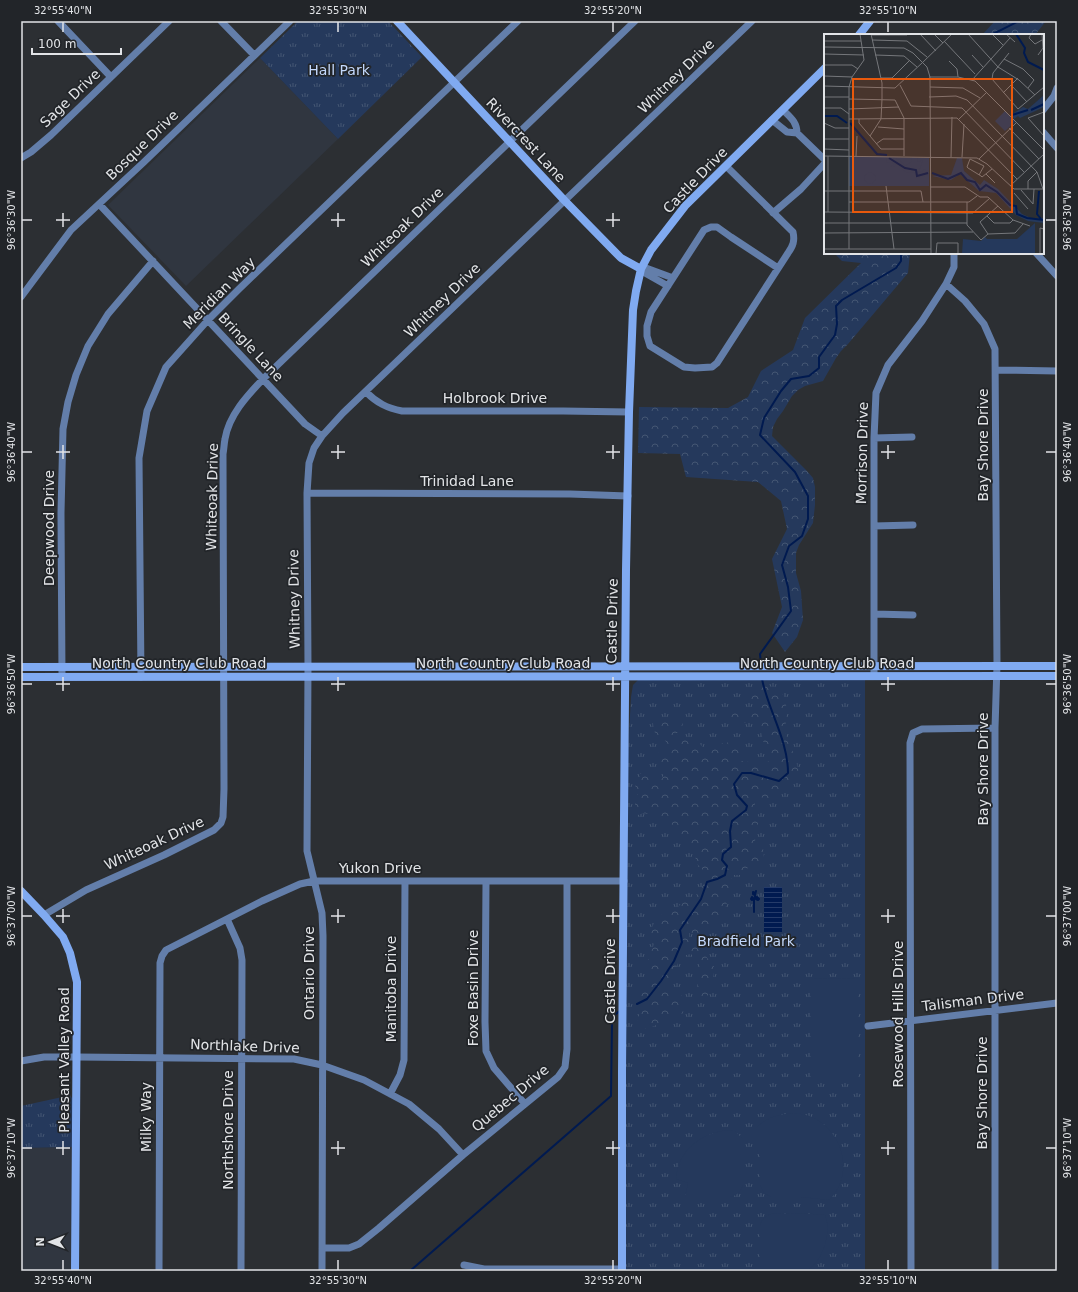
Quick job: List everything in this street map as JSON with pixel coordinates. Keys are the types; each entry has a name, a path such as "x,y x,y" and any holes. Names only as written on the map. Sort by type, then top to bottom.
{"main road":[{"path":"860,34 870,21"},
{"name":"Rivercrest Lane","path":"399,22 565,201 621,258 641,269"},
{"name":"Castle Drive","path":"622,1270 625,666 629,412 633,310 636,291 641,269 651,250 684,206 824,69"},
{"path":"473,666 473,676"},
{"path":"812,666 812,677"},
{"name":"North Country Club Road","path":"21,667 1057,666"},
{"name":"North Country Club Road","path":"21,677 1057,676"},
{"name":"Pleasant Valley Road","path":"21,891 63,937 70,954 77,982 75,1271"}],"street":[{"path":"58,21 111,77"},
{"name":"Sage Drive","path":"21,158 31,152 51,135 169,21"},
{"path":"221,21 254,55"},
{"name":"Bosque Drive","path":"21,297 71,230 144,162 290,21"},
{"name":"Meridian Way","path":"141,677 140,458 147,411 166,366 239,289 518,21"},
{"name":"Whiteoak Drive","path":"44,915 86,890 164,855 214,830 221,823 223,817 224,789 223,454 226,431 235,412 263,379 635,21"},
{"name":"Whitney Drive","path":"308,676 307,493 309,463 314,448 322,436 489,272 752,21"},
{"path":"1044,109 1054,96 1057,88"},
{"path":"783,110 793,119 797,126 797,133"},
{"path":"772,120 787,132 797,133 824,161"},
{"path":"1044,133 1057,148"},
{"path":"773,213 801,189 824,163"},
{"path":"726,166 793,232 795,238 794,243 718,363 712,367 684,367 650,346 647,336 648,319 704,230 711,227 717,227 778,268"},
{"name":"Bringle Lane","path":"99,204 305,424 322,436"},
{"name":"Morrison Drive","path":"874,676 874,438 876,393 888,366 922,321 946,284 954,267 954,254"},
{"path":"1037,254 1057,276"},
{"name":"Deepwood Drive","path":"62,677 61,505 63,429 68,402 76,375 88,346 108,314 152,261"},
{"path":"641,269 646,268 673,278"},
{"path":"641,269 644,273 668,286"},
{"name":"Bay Shore Drive","path":"946,284 965,301 984,324 995,349 997,665 995,1271"},
{"path":"996,370 1057,371"},
{"name":"Holbrook Drive","path":"366,392 382,406 402,411 629,412"},
{"path":"874,438 912,437"},
{"name":"Trinidad Lane","path":"307,493 570,494 628,496"},
{"path":"874,526 913,525"},
{"path":"874,614 913,615"},
{"name":"Ontario Drive","path":"308,676 307,851 322,913 323,936 322,1271"},
{"name":"Rosewood Hills Drive","path":"911,1271 910,743 913,733 922,729 996,728"},
{"name":"Yukon Drive","path":"160,963 166,950 262,901 300,884 314,881 624,881"},
{"name":"Manitoba Drive","path":"390,1094 400,1075 404,1060 405,881"},
{"name":"Foxe Basin Drive","path":"486,882 486,1051 494,1068 525,1104"},
{"name":"Quebec Drive","path":"322,1248 349,1248 359,1244 463,1155 558,1077 565,1067 567,1049 567,882"},
{"name":"Northshore Drive","path":"227,920 240,948 242,960 241,1271"},
{"name":"Milky Way","path":"159,1271 160,963"},
{"name":"Talisman Drive","path":"868,1026 1057,1003"},
{"name":"Northlake Drive","path":"21,1061 44,1057 294,1059 322,1065 364,1080 409,1104 439,1129 463,1155"},
{"path":"464,1265 484,1269 622,1270"}],"shaded area":[{"path":"260,58 338,139 186,286 108,205"},
{"path":"764,887 782,887 782,932 764,932"},
{"path":"73,1147 72,1271 21,1271 21,1148"}],"green space":[{"name":"Hall Park","path":"298,21 388,21 422,57 338,139 260,58"},
{"path":"995,21 1046,21 1036,34 983,34"},
{"path":"835,254 910,254 908,273 841,351 823,381 805,386 798,390 792,396 773,427 772,436 813,478 815,487 813,523 799,545 796,553 796,573 801,591 803,620 797,637 785,652 772,633 782,607 772,559 787,529 781,501 758,482 686,477 680,454 638,453 639,407 728,408 748,397 761,371 793,350 805,318 861,263 842,261"},
{"name":"Bradfield Park","path":"638,680 865,680 865,1271 626,1271 625,1126 628,752 631,697 633,685"},
{"path":"754,686 778,687 785,698 787,712 785,730 788,742 795,756 800,778 790,782 785,792 773,799 758,797 755,800 755,806 759,818 755,841 763,848 764,858 758,870 746,868 743,875 732,875 726,906 716,924 709,932 699,935 689,931 689,940 697,945 715,968 709,994 703,1000 697,998 696,990 701,974 699,961 691,954 682,956 673,972 668,993 675,999 680,994 684,998 684,1009 681,1018 673,1018 647,1029 642,1027 637,1019 645,1007 646,1002 635,999 633,995 634,991 649,982 653,977 648,961 654,944 649,939 652,929 656,920 666,910 671,907 677,909 682,903 697,895 709,875 696,863 695,849 688,840 676,838 671,822 663,821 648,814 635,814 635,801 638,794 635,785 636,780 640,778 640,774 649,772 662,779 664,773 668,773 670,768 667,764 661,763 657,758 658,753 663,752 669,754 673,748 669,746 664,739 657,739 653,723 665,720 670,722 683,722 682,729 676,734 687,737 693,745 699,743 706,751 711,747 727,742 730,746 737,746 741,750 742,761 749,762 757,760 760,764 766,764 770,759 768,754 770,749 764,744 760,728 749,722 736,724 731,721 731,713 753,713 754,705 749,695"},
{"path":"858,978 858,1083 811,1083 811,979"},
{"path":"70,1096 73,1099 73,1147 21,1148 21,1106"},
{"path":"794,1113 803,1114 816,1119 826,1126 839,1145 843,1168 841,1179 837,1190 829,1200 801,1197 771,1197 764,1193 760,1185 760,1156 757,1150 757,1127 774,1117"},
{"path":"734,1130 743,1139 743,1185 740,1191 735,1196 730,1197 685,1197 688,1183 676,1179 682,1158 695,1143 703,1137 713,1133"},
{"path":"801,1213 825,1215 827,1222 827,1237 825,1246 818,1260 813,1266 804,1271 760,1271 760,1226 762,1220 771,1214"}],"waterway":[{"path":"993,34 1019,21"},
{"path":"761,664 760,654 791,611 788,587 782,565 789,546 802,536 808,519 808,496 795,472 760,435 764,418 781,391 791,379 809,376 819,368 819,357 835,335 837,324 836,306 842,300 896,268 901,261 901,254"},
{"path":"637,1004 647,999 674,961 682,942 680,930 701,899 707,882 725,875 727,866 722,860 723,854 731,847 730,831 732,821 746,810 747,806 737,795 734,784 742,773 751,773 779,781 788,773 785,749 762,679"},
{"path":"755,893 753,892 755,895 756,891"},
{"path":"754,912 754,899 752,897 751,899 753,900 754,899 756,898 756,897 759,899 756,899 756,898 755,897 755,893"},
{"path":"410,1271 611,1096 612,1023 614,1016 618,1012"}]}
